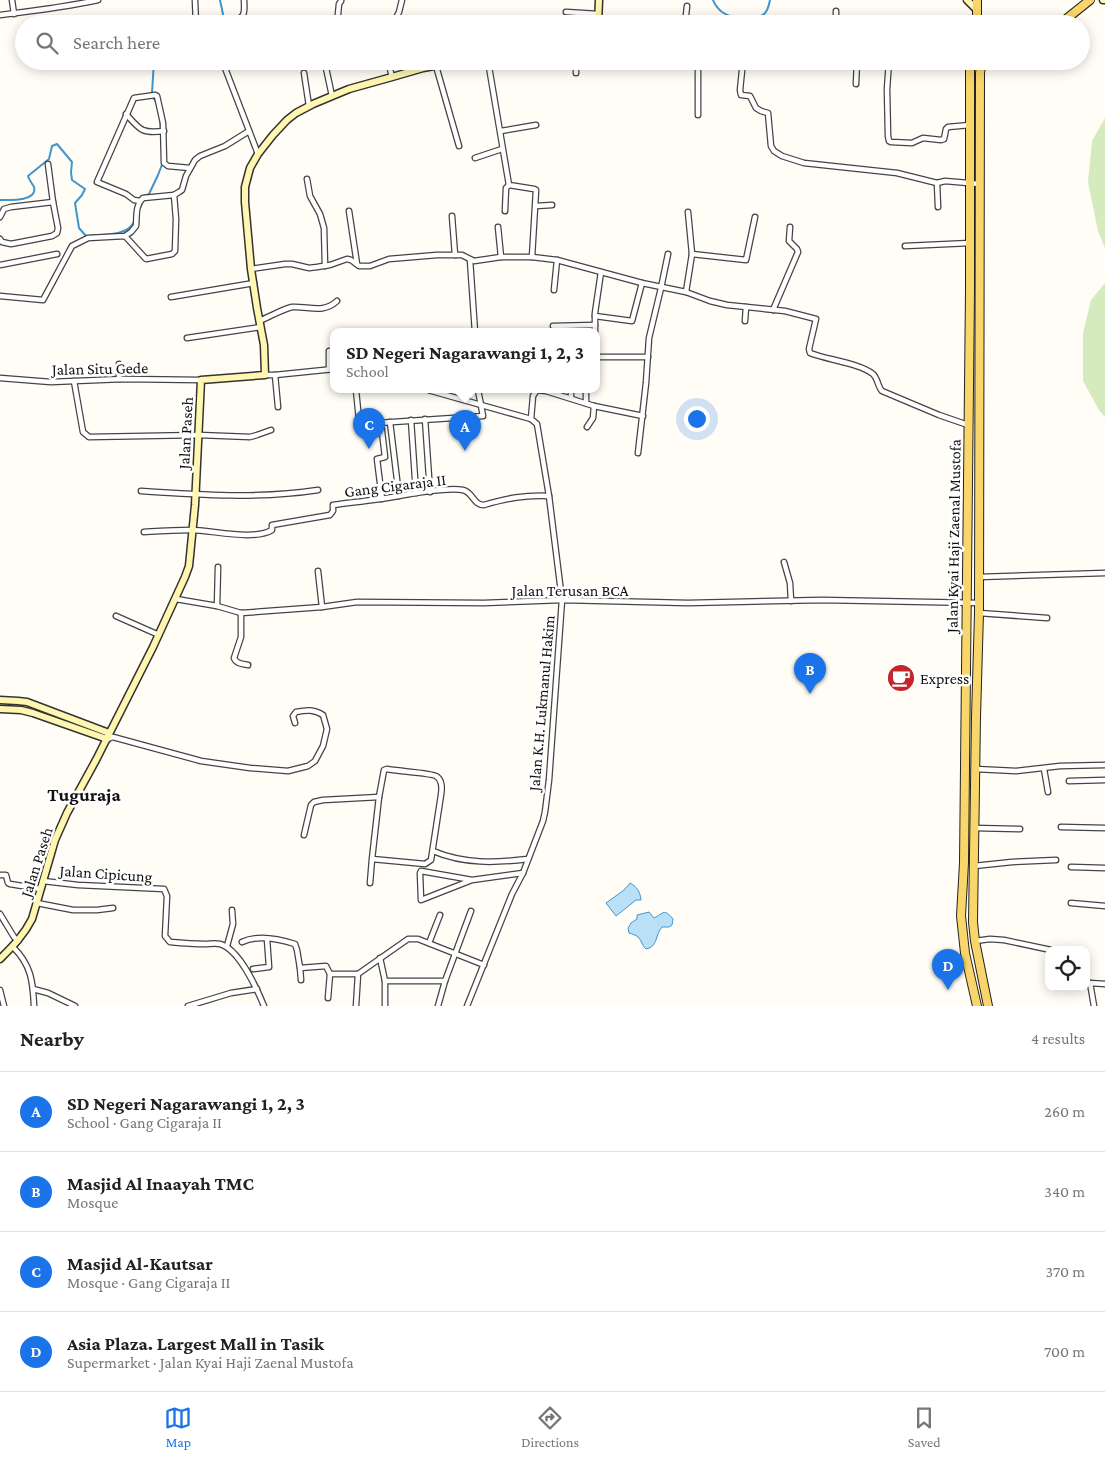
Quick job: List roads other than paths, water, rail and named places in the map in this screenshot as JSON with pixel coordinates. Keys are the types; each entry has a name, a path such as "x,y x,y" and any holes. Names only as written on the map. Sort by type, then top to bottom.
{"main road":[{"path":"977,0 977,15"},
{"path":"1071,15 1090,0"},
{"name":"Jalan Kyai Haji Zaenal Mustofa","path":"970,70 968,511 961,916 965,953 976,1004"},
{"name":"Jalan Kyai Haji Zaenal Mustofa","path":"981,70 979,613 973,906 975,941 988,1004"},
{"path":"970,290 981,290"},
{"path":"968,396 980,398"},
{"path":"968,511 978,512"},
{"path":"965,717 976,718"},
{"path":"964,779 975,780"},
{"path":"962,903 973,906"},
{"path":"976,1004 988,1004"}],"street":[{"path":"12,0 14,14"},
{"path":"0,16 98,0"},
{"path":"195,0 196,15"},
{"path":"243,15 245,12 244,0"},
{"path":"398,15 402,0"},
{"path":"566,12 598,14 599,0"},
{"path":"967,0 977,10"},
{"path":"337,15 338,4 341,1"},
{"path":"686,15 688,6"},
{"path":"226,70 258,154"},
{"path":"326,70 332,96"},
{"path":"390,70 392,77"},
{"path":"330,369 265,375 264,345 251,269 245,187 250,168 273,135 296,113 332,96 417,70"},
{"path":"440,70 458,146"},
{"path":"490,70 509,185 506,190 505,211"},
{"path":"698,70 698,115"},
{"path":"742,70 740,93 742,96 750,96 756,108 768,114 770,143 778,154 804,163 897,173 937,183 945,181 980,184"},
{"path":"856,84 857,70"},
{"path":"888,70 887,89 889,141 912,143 923,138 941,140 944,139 948,127 970,125"},
{"path":"304,73 310,106"},
{"path":"138,201 96,182 134,98 153,95 157,97 161,112 164,163 168,166 190,168"},
{"path":"126,114 141,130 148,132 162,131"},
{"path":"501,132 536,125"},
{"path":"138,201 146,197 174,195 180,192 195,160 200,156 226,146 249,131"},
{"path":"474,158 502,148"},
{"path":"0,239 2,242 11,244 52,236 57,233 58,228 48,164"},
{"path":"307,179 310,196 320,214 324,228 325,266"},
{"path":"937,183 938,207"},
{"path":"509,185 536,189 532,257"},
{"path":"125,236 146,259 172,254 175,251 176,220 174,195"},
{"path":"0,296 43,300 72,246 88,238 125,236 131,232 136,226 138,201"},
{"path":"0,217 4,210 11,207 53,202"},
{"path":"536,206 552,205"},
{"path":"349,212 357,264"},
{"path":"686,292 692,254 688,212"},
{"path":"452,216 456,255"},
{"path":"692,254 746,260 755,217"},
{"path":"498,227 501,257"},
{"path":"773,310 798,252 789,241 790,227"},
{"path":"905,246 970,243"},
{"path":"0,264 57,254"},
{"path":"638,454 649,338 662,288 668,254"},
{"path":"251,269 285,264 309,268 325,266 347,259 363,267 390,259 436,255 456,255 474,261 501,257 532,257 557,260 662,288 686,292 727,305 785,311 816,319 809,349 810,353 855,366 874,375 882,391 968,425"},
{"path":"470,260 475,328"},
{"path":"554,290 557,260"},
{"path":"552,326 595,325 601,272"},
{"path":"171,297 254,283"},
{"path":"595,316 632,320 642,283"},
{"path":"187,338 260,324 289,308 325,308 332,306 337,301"},
{"path":"708,308 710,301"},
{"path":"745,320 746,307"},
{"path":"329,351 330,357"},
{"path":"600,357 648,357"},
{"path":"118,364 118,379"},
{"name":"Jalan Paseh","path":"0,959 18,941 30,924 55,840 96,760 110,737 176,599 189,566 201,380 265,375"},
{"path":"275,375 278,407"},
{"path":"0,384 2,378"},
{"name":"Jalan Situ Gede","path":"2,378 51,382 118,379 201,380"},
{"path":"74,381 83,432 87,436 98,438 198,435 250,437 258,436 271,430"},
{"path":"356,393 360,423 363,424 483,416 479,393"},
{"path":"439,393 531,419 533,396 535,393"},
{"path":"560,393 594,406 642,416"},
{"path":"571,393 571,398"},
{"path":"586,393 586,403"},
{"path":"587,427 593,418 594,406"},
{"path":"425,419 430,492"},
{"name":"Jalan K.H. Lukmanul Hakim","path":"467,1006 512,894 523,873 545,812 562,600 538,427 535,421 531,419"},
{"path":"410,420 416,493"},
{"path":"390,422 399,496"},
{"path":"381,423 385,457 377,459 382,499"},
{"path":"141,491 195,495 273,495 318,490"},
{"name":"Gang Cigaraja II","path":"192,530 266,534 272,530 272,525 330,516 333,511 333,505 416,493 465,490 480,505 513,497 549,496"},
{"path":"144,532 192,530"},
{"path":"784,562 790,583 791,601"},
{"path":"217,606 218,567"},
{"path":"318,571 322,607"},
{"path":"979,577 1105,573"},
{"name":"Jalan Terusan BCA","path":"176,599 217,606 241,613 322,607 357,602 484,603 562,600 688,603 791,601 979,602"},
{"path":"241,613 241,637 234,659 239,663 248,665"},
{"path":"979,613 1047,618"},
{"path":"116,616 159,634"},
{"path":"0,700 27,702 110,737"},
{"path":"0,709 21,710 33,713 110,737 201,761 288,771 308,766 316,761 323,746 327,729 323,715 317,710 296,712 293,716 295,723"},
{"path":"975,769 1016,771 1060,766 1105,765"},
{"path":"1044,769 1048,792"},
{"path":"370,882 372,859 379,797 383,773 386,770 436,776 442,786 431,860 425,864 372,859"},
{"path":"1069,780 1105,780"},
{"path":"304,835 314,802 379,797"},
{"path":"1061,827 1105,828"},
{"path":"974,828 1020,830"},
{"path":"433,852 480,862 528,859"},
{"path":"974,866 1056,860"},
{"path":"1071,867 1105,868"},
{"path":"472,880 421,871 421,900 472,880 523,873"},
{"path":"0,874 6,876 10,884 41,889"},
{"path":"451,877 451,889"},
{"name":"Jalan Cipicung","path":"43,881 78,885 164,889 167,896 165,936 170,942 216,943 228,947"},
{"path":"37,903 73,910 113,908"},
{"path":"1071,903 1105,906"},
{"path":"232,910 233,924 228,947 238,958 257,989 264,1006"},
{"path":"438,1006 445,981 471,911"},
{"path":"0,914 18,941"},
{"path":"429,943 440,915"},
{"path":"242,942 254,938 295,944 301,980"},
{"path":"330,974 358,974 410,938 429,943 484,965"},
{"path":"253,969 270,967 267,939"},
{"path":"975,941 1004,940 1045,949"},
{"path":"13,946 22,956 31,975 34,989 34,1006"},
{"path":"380,958 385,981 385,1006"},
{"path":"300,968 326,966 330,974 328,998"},
{"path":"356,1006 358,974"},
{"path":"385,981 445,981"},
{"path":"1090,982 1105,984"},
{"path":"34,989 48,993 75,1006"},
{"path":"188,1006 231,992 257,989"},
{"path":"0,990 4,1006"},
{"path":"1090,990 1094,1006"}],"water":[{"path":"630,883 638,890 641,900 636,900 616,916 606,903 624,890"},
{"path":"649,912 654,918 662,913 666,913 673,919 672,925 662,927 653,946 646,949 638,937 629,933 628,928 637,919 637,915"}],"waterway":[{"path":"220,0 223,15"},
{"path":"713,0 722,12 729,15"},
{"path":"762,15 767,10 770,0"},
{"path":"153,70 152,93 157,103"},
{"path":"160,117 161,130"},
{"path":"0,200 22,199 32,195 34,187 28,176 49,159 52,146 57,144 72,162 72,180 85,189 75,203 79,228 86,236 105,235 126,230 134,222"},
{"path":"141,197 149,194 163,162"}],"place":[{"name":"Masjid Al-Kautsar","path":"369,449"},
{"name":"SD Negeri Nagarawangi 1, 2, 3","path":"465,451"},
{"name":"Express","path":"901,678"},
{"name":"Masjid Al Inaayah TMC","path":"810,694"},
{"name":"Asia Plaza. Largest Mall in Tasik","path":"948,990"}],"district":[{"name":"Tuguraja","path":"84,794"}]}
